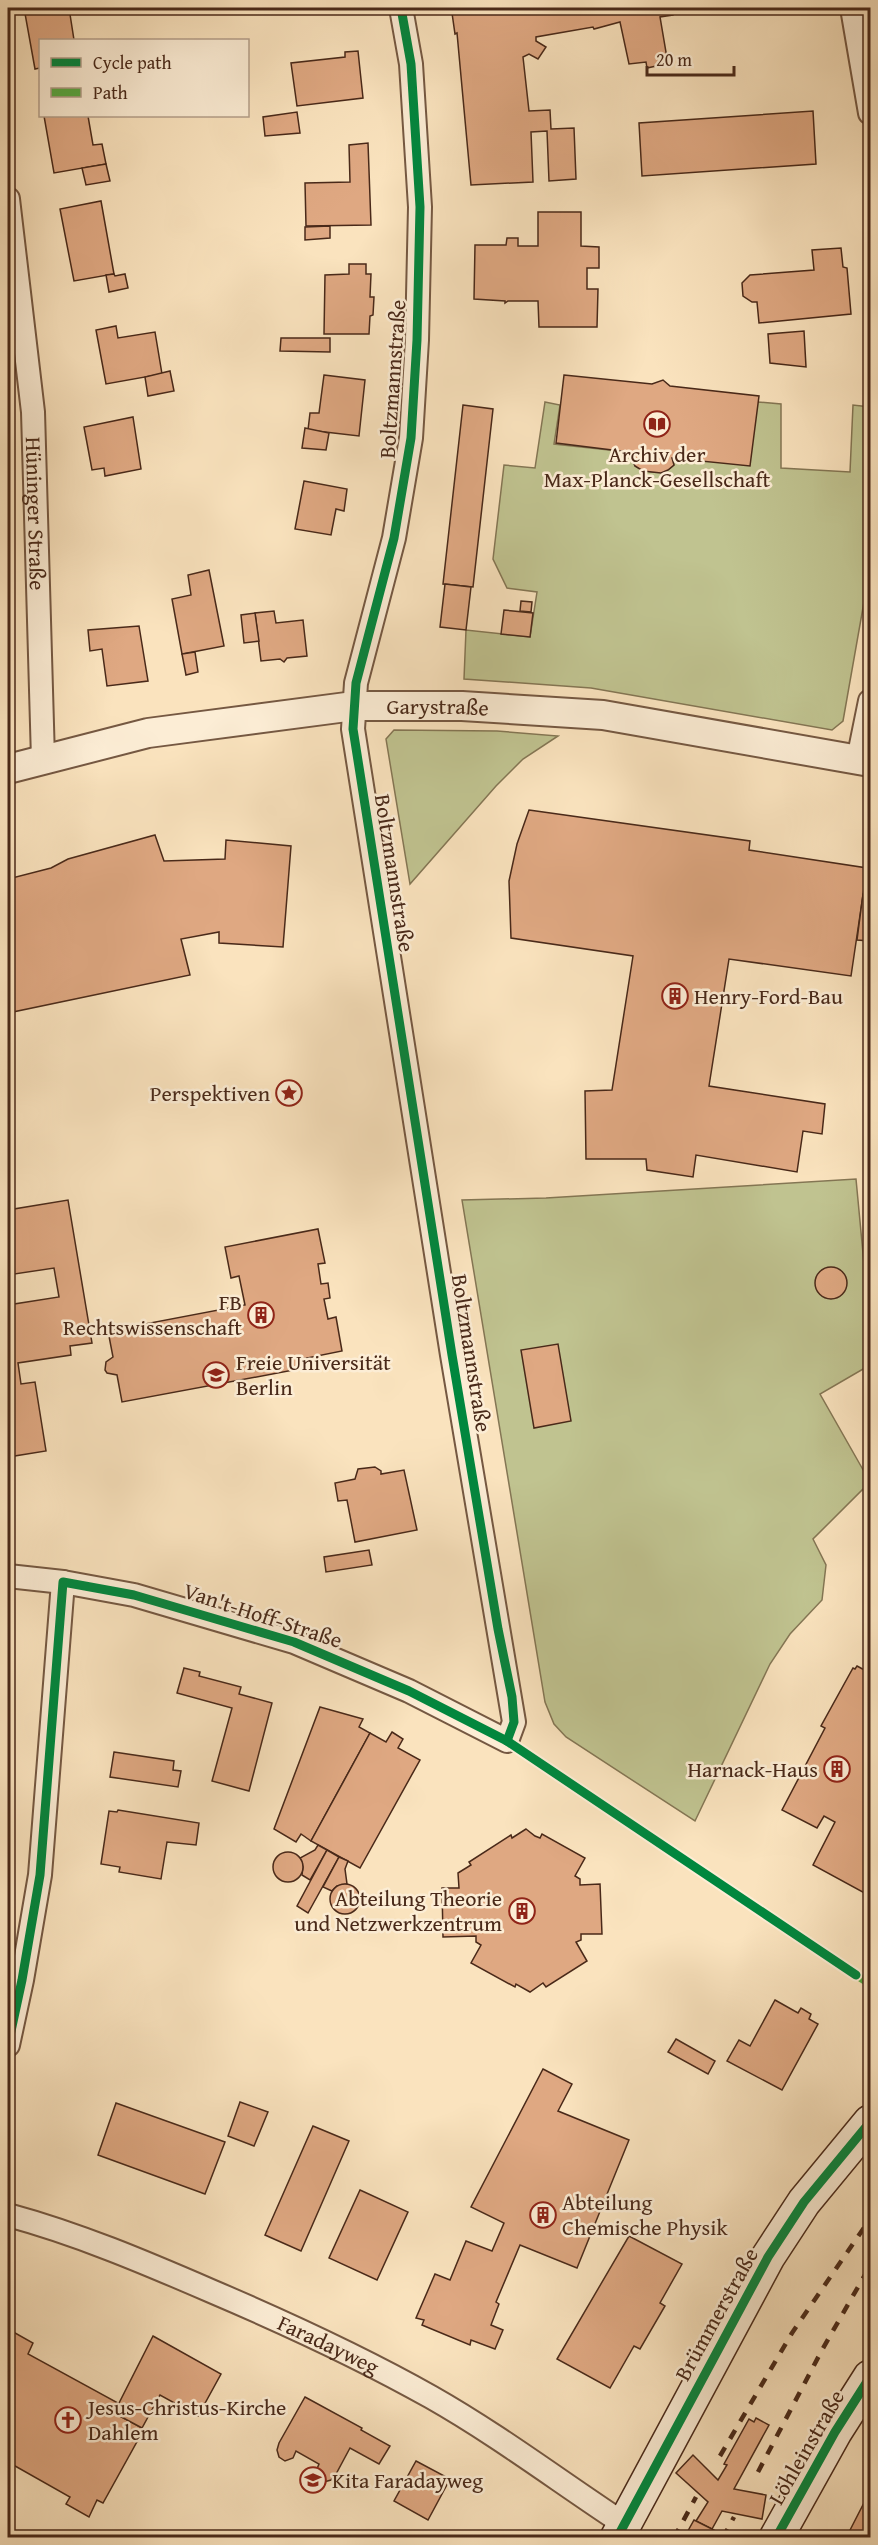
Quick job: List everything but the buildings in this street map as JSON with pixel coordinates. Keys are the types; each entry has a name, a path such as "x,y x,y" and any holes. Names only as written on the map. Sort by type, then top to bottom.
{"main road":[{"name":"Brümmerstraße","path":"620,2531 773,2250 804,2202 870,2122"},
{"name":"Löhleinstraße","path":"776,2538 835,2432 870,2377"}],"street":[{"name":"Boltzmannstraße","path":"400,8 411,64 420,207 417,340 412,427 394,538 356,684 353,729 397,1017 496,1618 512,1697 514,1722 507,1741"},
{"path":"852,8 870,113"},
{"name":"Hüninger Straße","path":"8,199 33,411 43,759"},
{"path":"864,761 870,701"},
{"name":"Garystraße","path":"8,769 148,733 354,706 462,705 603,715 864,761"},
{"name":"Van't-Hoff-Straße","path":"8,1576 63,1582 134,1595 294,1642 409,1691 507,1741"},
{"path":"8,2045 40,1875 63,1582"},
{"name":"Faradayweg","path":"8,2215 57,2228 313,2335 431,2398 499,2440 620,2531"}],"green space":[{"path":"545,402 560,405 554,444 637,453 632,459 635,466 655,472 670,468 674,465 672,458 758,402 781,404 781,468 850,472 853,405 870,407 870,537 867,585 843,721 832,730 591,688 464,679 466,630 530,637 537,592 507,588 493,559 504,465 535,468"},
{"path":"394,730 497,731 558,736 523,759 496,786 410,884 386,739"},
{"path":"856,1179 864,1264 870,1295 870,1365 820,1394 870,1482 813,1539 826,1565 822,1600 790,1634 770,1664 695,1821 566,1737 554,1724 545,1702 462,1200 546,1198"}],"railway":[{"path":"720,2456 792,2333 870,2219"},
{"path":"758,2472 822,2350 870,2266"},
{"path":"674,2538 696,2497"},
{"path":"723,2538 734,2517"}],"marked path":[{"path":"856,1975 870,1984"}],"cycle path":[{"path":"401,8 411,64 420,207 417,340 411,438 394,538 356,683 353,729 452,1355 498,1629 512,1697 514,1722 507,1741"},
{"path":"8,2045 40,1875 63,1582 134,1595 294,1642 409,1691 507,1741 856,1975"},
{"path":"617,2538 768,2257 804,2202 870,2122"},
{"path":"776,2538 835,2432 870,2377"}],"place":[{"name":"Archiv der Max-Planck-Gesellschaft","path":"657,424"},
{"name":"Henry-Ford-Bau","path":"675,996"},
{"name":"Perspektiven","path":"289,1093"},
{"name":"FB Rechtswissenschaft","path":"261,1315"},
{"name":"Freie Universität Berlin","path":"216,1375"},
{"name":"Harnack-Haus","path":"837,1769"},
{"name":"Abteilung Theorie und Netzwerkzentrum","path":"522,1911"},
{"name":"Abteilung Chemische Physik","path":"543,2215"},
{"name":"Jesus-Christus-Kirche Dahlem","path":"68,2420"},
{"name":"Kita Faradayweg","path":"313,2480"}]}
